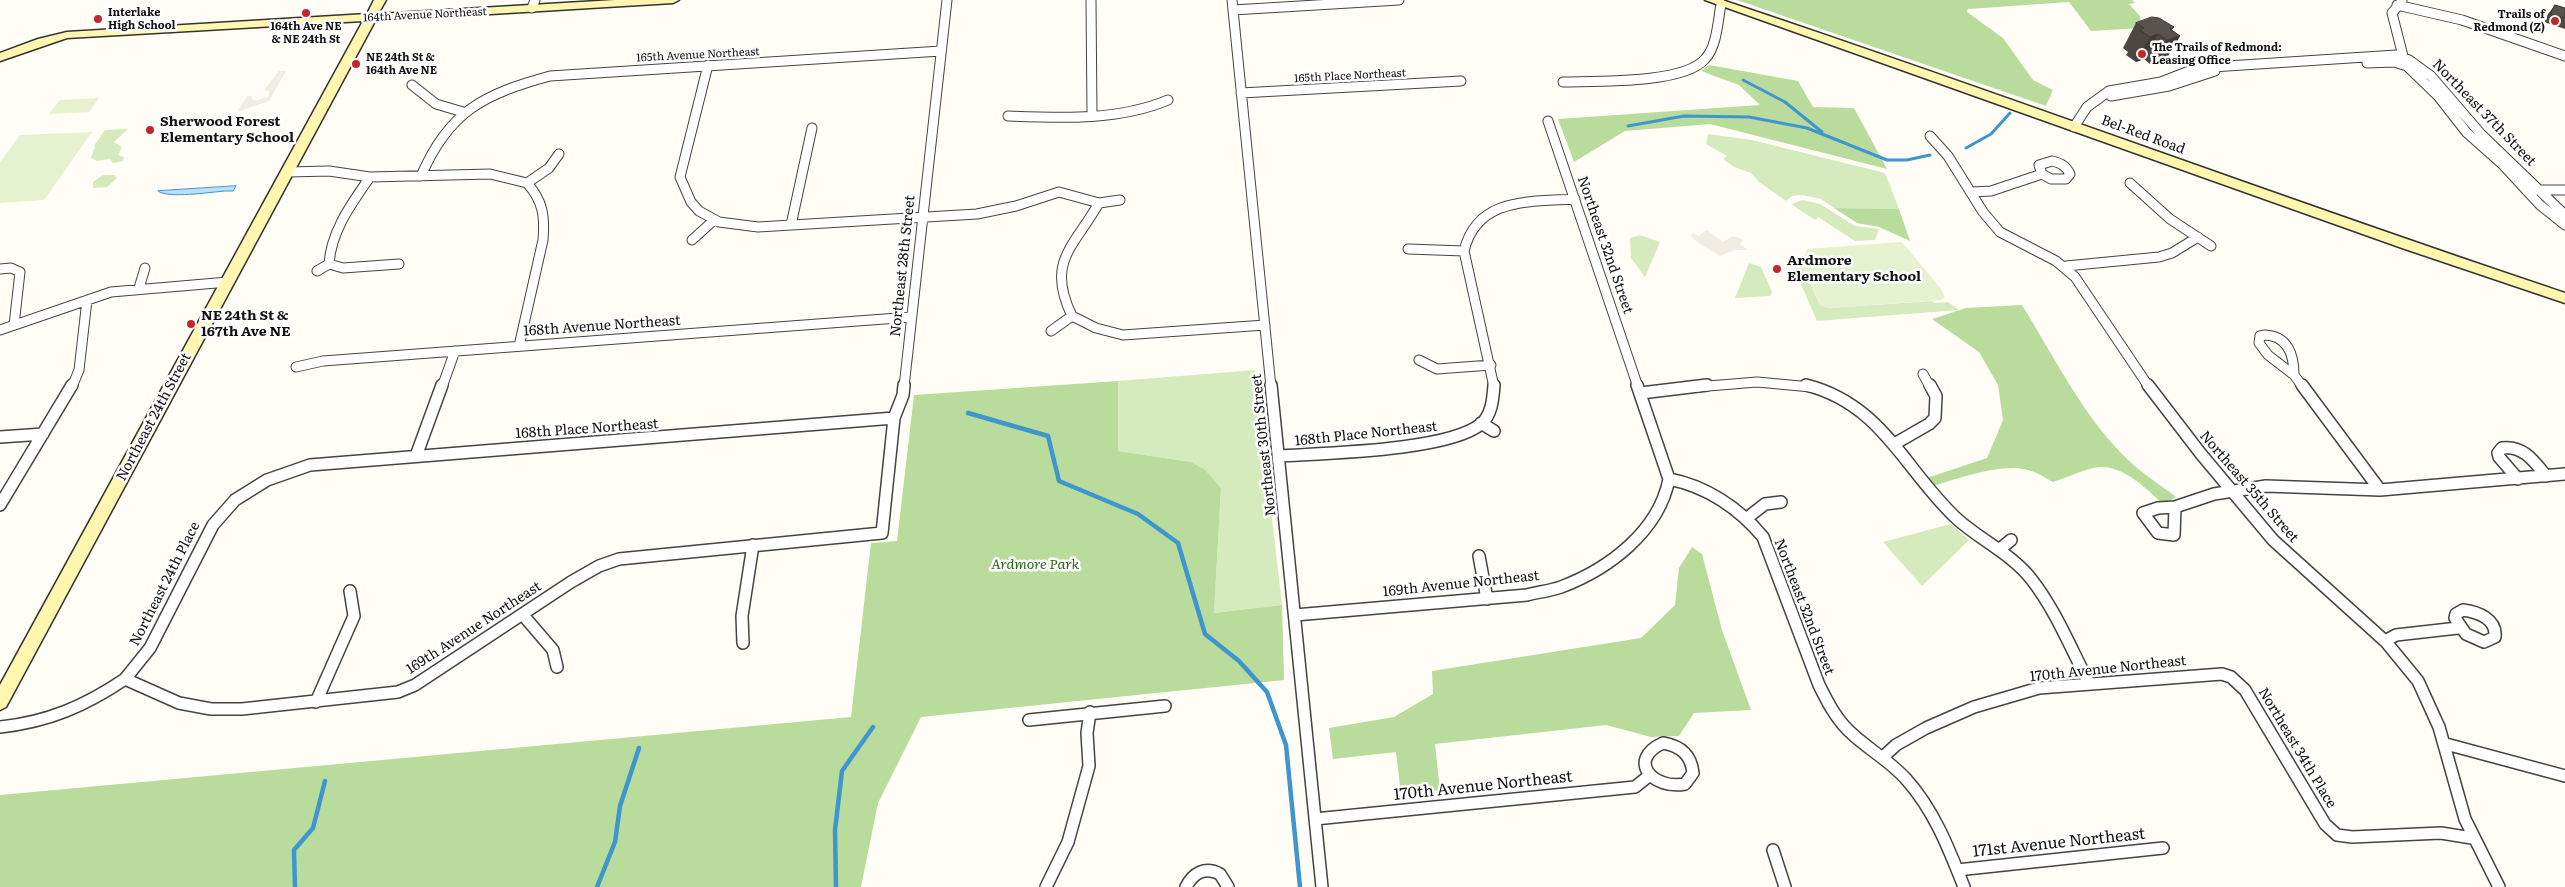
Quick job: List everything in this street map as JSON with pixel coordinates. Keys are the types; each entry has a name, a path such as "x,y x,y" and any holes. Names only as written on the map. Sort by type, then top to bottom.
{"main road":[{"name":"Northeast 24th Street","path":"0,702 380,0"},
{"name":"164th Avenue Northeast","path":"0,57 42,41 67,35 371,18 533,4 673,0"},
{"name":"Bel-Red Road","path":"1716,2 2407,245 2565,298"}],"street":[{"name":"Northeast 28th Street","path":"882,533 894,418 903,395 921,219 947,0"},
{"path":"1091,0 1092,114"},
{"path":"1232,5 1399,0"},
{"path":"1563,82 1659,77 1691,70 1707,58 1716,2"},
{"path":"2404,62 2392,13 2402,2 2501,31 2565,56"},
{"name":"Northeast 30th Street","path":"1232,5 1296,615 1322,887"},
{"name":"165th Avenue Northeast","path":"421,176 437,141 445,129 463,112 506,90 550,76 941,51"},
{"path":"2074,127 2087,107 2109,91 2161,82 2201,70 2388,54 2404,62"},
{"path":"2287,62 2293,69"},
{"path":"2102,96 2119,96 2169,86 2201,70 2293,69 2404,62"},
{"name":"Northeast 37th Street","path":"2404,62 2438,96 2467,134 2503,164 2540,206 2565,225"},
{"name":"Northeast 37th Street","path":"2404,62 2414,62 2450,96 2484,137 2524,174 2550,204 2565,215"},
{"path":"708,65 680,177 683,192 691,204 712,221 736,226 791,226 921,219 1000,211 1059,192 1100,203 1120,200"},
{"name":"165th Place Northeast","path":"1242,92 1460,81"},
{"path":"2161,82 2169,86"},
{"path":"412,85 436,104 463,112"},
{"path":"2438,96 2450,96"},
{"path":"1008,116 1045,118 1135,112 1154,108 1168,100"},
{"name":"Northeast 32nd Street","path":"1548,121 1669,479 1679,480 1747,518 1763,537 1819,685 1831,707 1848,730 1883,757 1906,778 1926,802 1943,833 1964,887"},
{"path":"791,226 812,128"},
{"name":"Northeast 35th Street","path":"1930,136 1946,149 1992,224 2002,233 2066,266 2077,279 2115,339 2170,417 2275,542 2385,641 2418,680 2434,709 2446,744 2460,808 2472,838 2499,887"},
{"path":"527,183 549,168 559,154"},
{"path":"288,172 337,171 370,177 490,174 527,183 538,195 544,206 544,222 543,240 519,346"},
{"path":"1972,192 1990,191 2042,174"},
{"path":"2510,174 2524,174"},
{"path":"329,264 328,253 352,202 370,177"},
{"path":"2130,182 2170,219 2211,246"},
{"path":"2526,191 2565,190"},
{"path":"1494,431 1481,424 1494,398 1494,381 1464,251 1465,238 1473,224 1487,213 1508,206 1575,199"},
{"path":"1100,203 1088,225 1064,258 1059,271 1058,286 1072,316 1096,328 1123,335 1265,325"},
{"path":"692,240 712,221"},
{"path":"2066,266 2159,257 2198,237"},
{"path":"1408,249 1464,251"},
{"path":"317,271 329,264 343,268 399,264"},
{"path":"0,269 11,268 20,272 14,325"},
{"path":"139,288 145,268"},
{"path":"0,330 87,300 139,288 228,282"},
{"path":"0,505 80,370 87,300"},
{"path":"1051,331 1072,316"},
{"name":"168th Avenue Northeast","path":"296,367 323,361 455,350 911,317"},
{"path":"416,456 455,350"},
{"path":"1419,360 1437,369 1491,365"},
{"path":"1896,443 1929,424 1935,418 1936,396 1923,374"},
{"path":"2294,375 2380,490"},
{"path":"1641,393 1779,381 1821,388 1840,397 1896,443 1949,510 2000,549 2030,579 2047,603 2089,683"},
{"name":"168th Place Northeast","path":"282,471 310,465 894,418"},
{"name":"168th Place Northeast","path":"1279,456 1437,442 1462,435 1481,424"},
{"path":"0,437 43,434"},
{"path":"2518,479 2500,457 2498,453 2502,448 2510,447 2521,450 2546,476"},
{"name":"Northeast 24th Place","path":"125,679 153,644 204,536 215,519 246,490 282,471"},
{"path":"2175,507 2231,490 2283,486 2380,490 2565,474"},
{"name":"169th Avenue Northeast","path":"1296,615 1527,595 1560,587 1580,579 1638,537 1660,510 1666,495 1669,479"},
{"path":"1747,518 1765,504 1781,502"},
{"name":"169th Avenue Northeast","path":"125,679 159,696 211,709 316,702 398,692 415,685 523,616 571,582 599,566 619,559 882,533"},
{"path":"2000,549 2011,540"},
{"path":"743,643 742,616 753,545"},
{"path":"1478,556 1487,599"},
{"path":"316,702 354,616 350,591"},
{"path":"523,616 553,650 557,667"},
{"path":"2385,641 2396,635 2458,628"},
{"name":"170th Avenue Northeast","path":"1883,757 1896,745 1926,728 1974,707 2039,688 2232,672"},
{"name":"Northeast 34th Place","path":"2232,672 2245,690 2325,824 2337,835 2352,837 2441,833 2472,838"},
{"path":"0,727 32,724 65,715 90,702 125,679"},
{"path":"1029,720 1090,712 1166,706"},
{"path":"1046,887 1068,842 1090,766 1087,733 1090,712"},
{"path":"2446,744 2565,776"},
{"name":"170th Avenue Northeast","path":"1315,819 1635,787 1650,775"},
{"name":"171st Avenue Northeast","path":"1958,870 2163,848"},
{"path":"1772,850 1785,887"},
{"path":"1186,887 1192,876 1197,872 1210,869 1222,874 1228,887"}],"green space":[{"path":"1737,0 2132,0 2135,3 2129,4 2140,16 2142,28 2091,31 2069,2 1968,9 1967,12 2003,38 2033,80 2053,90 2046,106"},
{"path":"1709,65 1798,81 1813,107 1854,108 1887,169 1710,124 1625,131 1574,162 1558,119 1760,105 1739,85 1701,71"},
{"path":"99,98 89,112 49,114 60,100"},
{"path":"128,129 114,142 122,147 118,155 124,157 123,161 113,163 110,159 97,161 91,158 94,146 105,130"},
{"path":"92,132 44,200 0,203 0,162 20,135"},
{"path":"1708,134 1752,140 1885,173 1899,209 1834,208 1821,199 1802,195 1792,196 1786,201 1758,181 1751,173 1734,167 1723,159 1727,156 1706,144"},
{"path":"103,175 114,175 117,178 107,187 93,188 93,182"},
{"path":"1803,200 1820,204 1855,226 1879,229 1875,240 1855,241 1818,217 1815,220 1791,204"},
{"path":"1834,208 1899,209 1910,241 1879,227 1857,223"},
{"path":"1640,235 1660,242 1645,277 1631,258 1630,238"},
{"path":"1902,242 1941,289 1945,297 1942,300 1829,308 1820,305 1802,265 1807,249"},
{"path":"1749,263 1761,267 1772,292 1770,296 1735,298"},
{"path":"1794,268 1803,268 1820,305 1829,308 1932,301 1934,303 1948,302 1959,310 1817,321"},
{"path":"2022,305 2068,382 2107,438 2134,466 2176,497 2164,505 2132,478 2113,469 2103,467 2088,469 2053,482 2031,471 2006,468 1980,472 1932,486 1927,478 1987,458 2003,420 1998,385 1979,352 1932,319 1966,308"},
{"path":"1255,370 1282,605 1214,613 1221,488 1191,462 1118,451 1118,381"},
{"name":"Ardmore Park","path":"1118,381 1118,451 1191,462 1205,470 1221,488 1214,613 1282,605 1284,680 921,717 878,803 861,887 0,887 0,795 851,717 871,543 897,541 914,395"},
{"path":"1951,524 1969,540 1922,586 1883,542"},
{"path":"1692,547 1702,554 1722,630 1751,710 1694,713 1679,736 1651,737 1606,725 1435,744 1440,790 1401,795 1396,752 1333,759 1329,728 1394,717 1433,694 1432,671 1641,638 1675,605 1679,568"}],"shaded area":[{"path":"279,71 286,71 269,101 237,112 247,96 252,96 252,99 256,101 269,96 269,91 264,90"},
{"path":"1707,230 1723,242 1733,236 1744,240 1740,244 1748,250 1735,250 1720,256 1697,242 1690,235 1694,233 1698,236"}],"water":[{"path":"236,186 233,191 190,194 170,195 158,191"}],"building":[{"path":"2555,5 2565,8 2565,18 2551,14"},
{"path":"2152,17 2159,18 2174,27 2170,29 2180,36 2167,40 2158,34 2150,37 2140,30 2144,28 2136,23"}],"waterway":[{"path":"1743,80 1785,102 1822,132"},
{"path":"1966,148 1991,134 2010,113"},
{"path":"1628,126 1684,116 1749,117 1807,128 1887,160 1907,160 1930,155"},
{"path":"968,413 1048,436 1059,481 1138,514 1178,543 1205,634 1239,661 1267,692 1286,745 1300,887"},
{"path":"836,887 835,830 842,771 873,727"},
{"path":"597,887 615,842 620,806 639,748"},
{"path":"295,887 294,850 313,828 325,781"}],"place":[{"name":"164th Ave NE & NE 24th St","path":"306,13"},
{"name":"Interlake High School","path":"98,19"},
{"name":"Trails of Redmond (Z)","path":"2555,21"},
{"name":"The Trails of Redmond: Leasing Office","path":"2142,54"},
{"name":"NE 24th St & 164th Ave NE","path":"356,64"},
{"name":"Sherwood Forest Elementary School","path":"150,130"},
{"name":"Ardmore Elementary School","path":"1777,269"},
{"name":"NE 24th St & 167th Ave NE","path":"191,324"}]}
